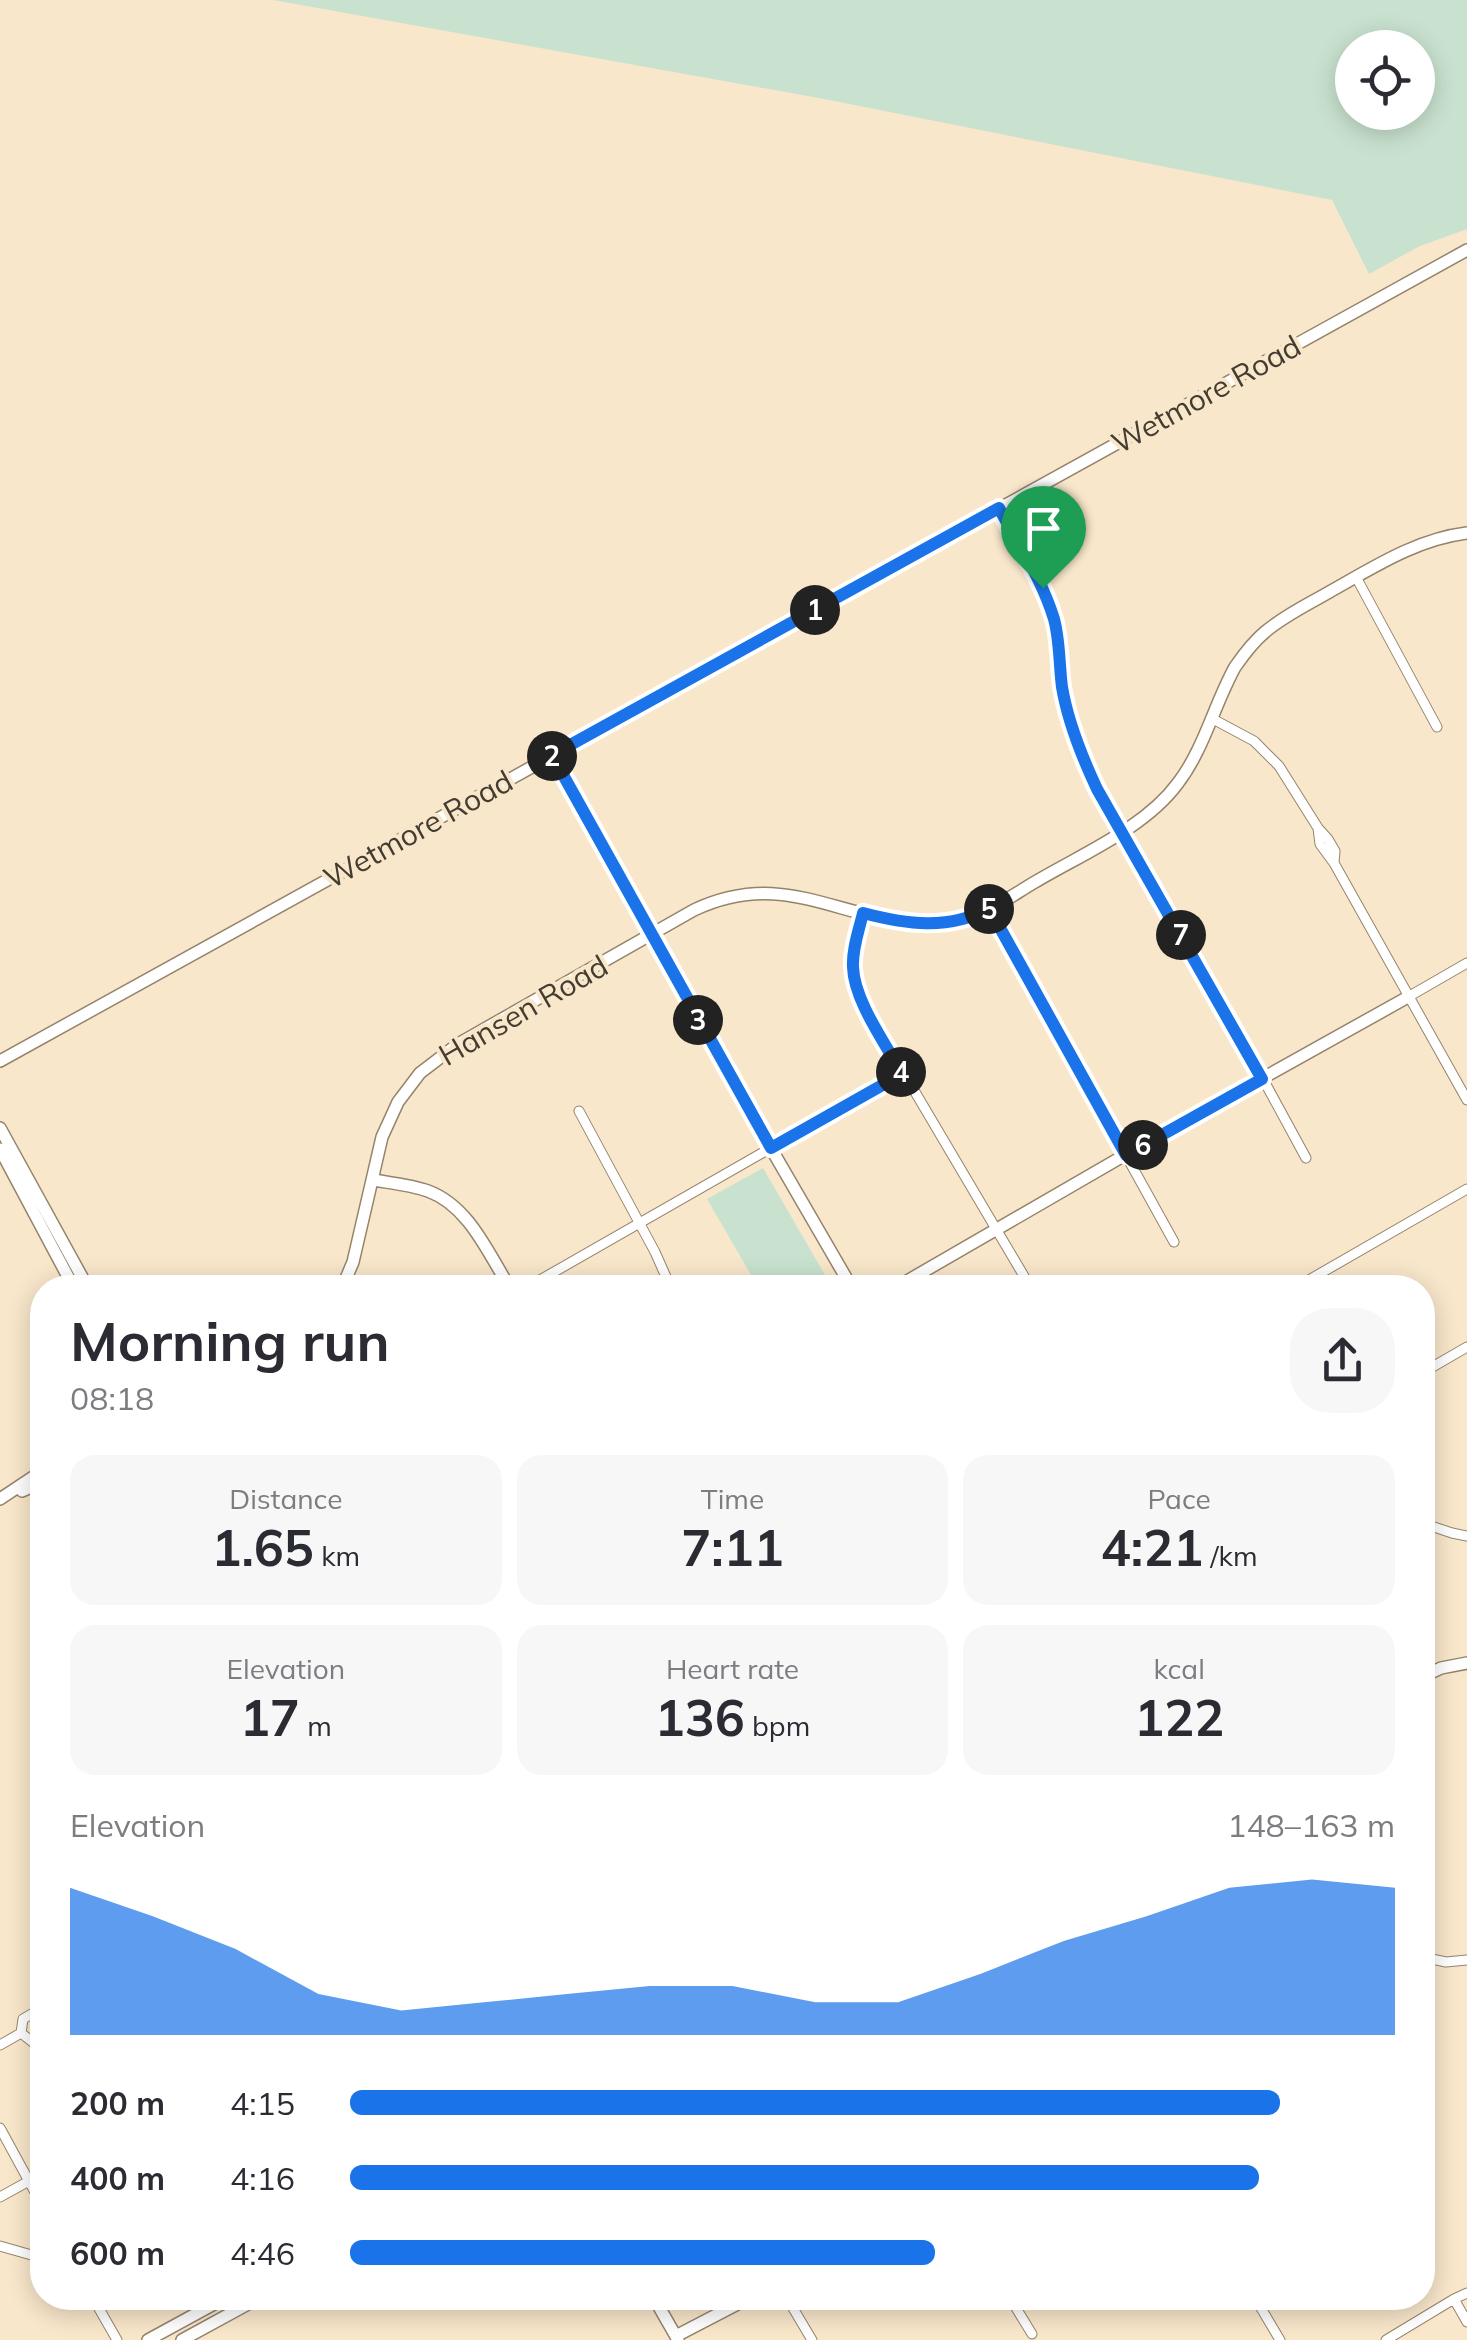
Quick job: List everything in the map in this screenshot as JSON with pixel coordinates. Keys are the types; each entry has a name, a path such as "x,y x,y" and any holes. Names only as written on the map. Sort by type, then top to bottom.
{"street":[{"name":"Wetmore Road","path":"0,1061 1467,250"},
{"path":"999,508 1047,599 1058,638 1071,724 1097,789 1306,1158"},
{"name":"Hansen Road","path":"348,1275 390,1117 409,1087 434,1061 458,1044 714,901 740,894 796,896 911,924 963,918 989,908 1149,814 1176,786 1196,753 1235,668 1256,641 1289,615 1428,542 1467,533"},
{"path":"1356,577 1437,728"},
{"path":"1211,718 1246,736 1279,766 1335,852 1334,862 1467,1100"},
{"path":"552,755 844,1275"},
{"path":"989,908 1174,1242"},
{"path":"863,913 853,959 854,981 863,1004 1023,1275"},
{"path":"918,1275 1467,963"},
{"path":"549,1275 902,1074"},
{"path":"579,1111 664,1275"},
{"path":"0,1128 81,1275"},
{"path":"0,1148 67,1275"},
{"path":"373,1180 423,1189 455,1207 502,1275"},
{"path":"1318,1275 1467,1189"},
{"path":"1435,1365 1467,1347"},
{"path":"0,1500 30,1479"},
{"path":"0,1500 30,1487"},
{"path":"1435,1528 1467,1536"},
{"path":"1435,1671 1467,1663"},
{"path":"1435,1960 1467,1960"},
{"path":"21,2033 23,2019 30,2015"},
{"path":"21,2033 30,2040"},
{"path":"0,2045 21,2033"},
{"path":"0,2128 29,2181 0,2197"},
{"path":"0,2246 30,2255"},
{"path":"1386,2340 1467,2294"},
{"path":"1454,2299 1467,2322"},
{"path":"100,2310 117,2340"},
{"path":"148,2340 203,2310"},
{"path":"182,2340 237,2310"},
{"path":"661,2310 678,2339 728,2310"},
{"path":"794,2310 812,2340"},
{"path":"1017,2310 1032,2334"},
{"path":"1263,2310 1280,2340"}],"green space":[{"path":"273,0 1467,0 1467,229 1420,246 1369,274 1332,200 824,99"},
{"path":"763,1168 825,1275 751,1275 707,1199"}],"route":[{"path":"999,508 1043,588 1058,638 1066,706 1097,789 1262,1079 1126,1155 989,908 980,914 929,924 863,913 855,943 854,981 902,1074 771,1148 552,755 999,508"}]}
